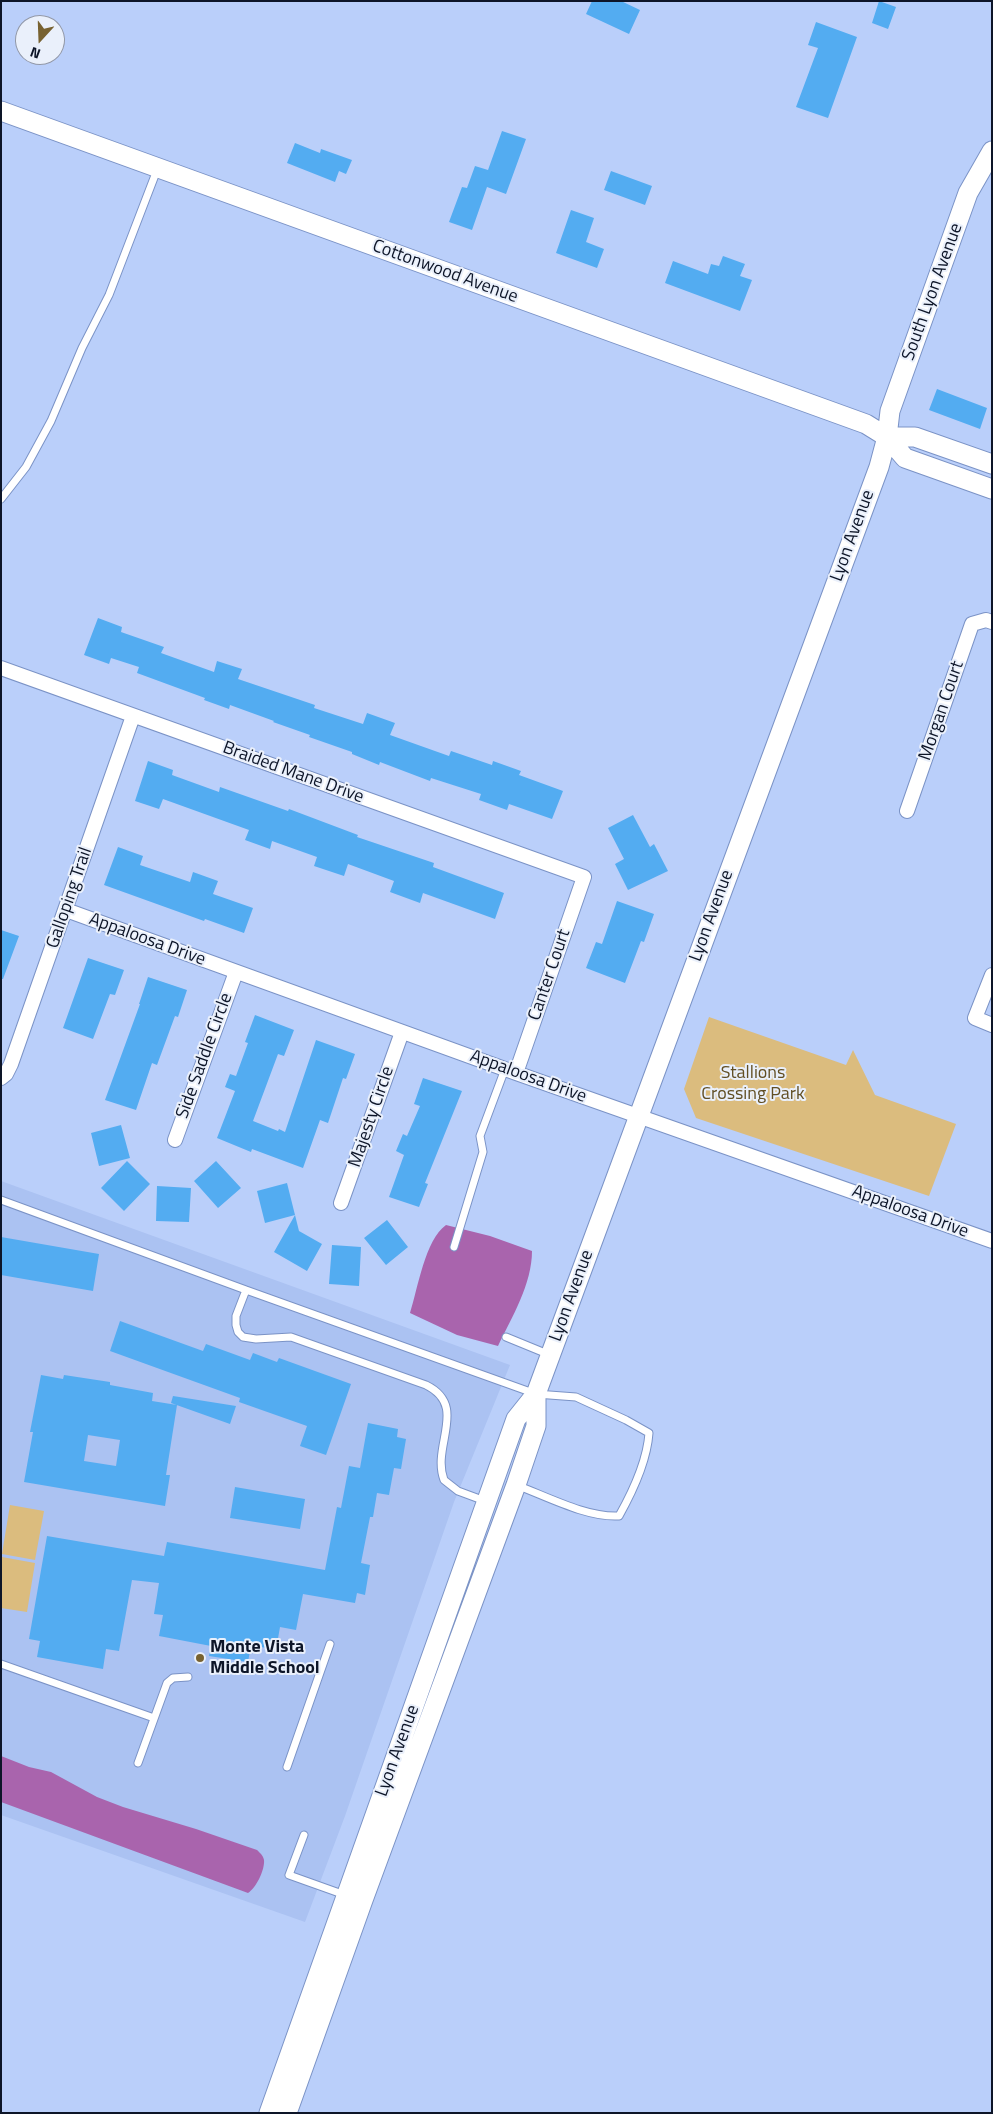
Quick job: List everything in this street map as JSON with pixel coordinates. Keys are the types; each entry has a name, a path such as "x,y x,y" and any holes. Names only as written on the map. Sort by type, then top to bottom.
{"street":[{"name":"Cottonwood Avenue","path":"1,111 866,424 887,437 905,458 992,489"},
{"name":"South Lyon Avenue","path":"887,437 890,411 968,192 992,151"},
{"path":"887,437 916,437 992,464"},
{"name":"Lyon Avenue","path":"269,2113 516,1419 536,1394 876,476 887,437"},
{"name":"Morgan Court","path":"908,811 972,624 989,621"},
{"name":"Braided Mane Drive","path":"1,668 584,877"},
{"name":"Galloping Trail","path":"1,1078 6,1074 11,1064 133,716"},
{"name":"Canter Court","path":"511,1071 584,877"},
{"name":"Appaloosa Drive","path":"66,910 511,1071 992,1241"},
{"name":"Side Saddle Circle","path":"175,1140 236,972"},
{"path":"992,975 975,1018 992,1024"},
{"name":"Majesty Circle","path":"341,1203 402,1032"},
{"name":"Lyon Avenue","path":"287,2113 516,1485 536,1426 536,1394"}],"lane":[{"path":"1,499 26,467 51,421 82,348 109,295 158,167"},
{"path":"454,1247 483,1152 480,1136 511,1071"},
{"path":"1,1200 536,1394 576,1397 626,1420 648,1433 648,1448 630,1498 619,1516 608,1516 582,1510 516,1485"},
{"path":"246,1290 236,1316 238,1332 243,1337 256,1339 291,1337 439,1392 446,1402 448,1412 440,1464 444,1480 458,1491 487,1501"},
{"path":"506,1337 550,1355"},
{"path":"287,1767 330,1644"},
{"path":"1,1664 154,1718"},
{"path":"138,1763 167,1683 173,1678 188,1678"},
{"path":"304,1835 290,1875 346,1895"}],"shaded area":[{"name":"Monte Vista Middle School","path":"1,1181 510,1365 454,1502 345,1816 305,1922 1,1815"},
{"path":"446,1225 490,1236 532,1251 529,1276 525,1288 498,1346 457,1335 410,1313 427,1253 439,1232"},
{"path":"1,1756 29,1767 51,1772 97,1797 123,1807 257,1850 264,1860 259,1878 248,1893 1,1802"}],"green space":[{"name":"Stallions Crossing Park","path":"709,1017 846,1065 853,1050 875,1095 956,1124 929,1196 696,1118 684,1089"},
{"path":"10,1505 44,1511 35,1560 2,1554"},
{"path":"2,1557 35,1563 27,1612 1,1608"}],"building":[{"path":"592,1 621,1 640,10 629,34 586,14"},
{"path":"879,1 896,7 888,29 872,23"},
{"path":"816,22 857,37 828,118 796,107 818,48 808,45"},
{"path":"502,131 526,139 506,194 487,187 472,230 449,222 462,187 467,188 475,166 488,170"},
{"path":"295,143 320,153 321,149 352,160 346,174 339,171 335,182 287,163"},
{"path":"611,171 652,186 645,205 604,190"},
{"path":"571,210 594,218 586,242 604,249 597,268 556,253"},
{"path":"723,256 745,264 740,276 752,280 740,311 665,283 673,261 708,274 711,264 719,266"},
{"path":"937,389 987,408 980,429 929,410"},
{"path":"98,618 122,627 121,632 164,647 161,653 214,672 217,661 242,669 238,679 315,705 314,708 363,724 367,713 395,723 390,735 449,756 451,751 492,765 493,761 521,771 519,775 563,791 552,819 509,804 507,810 479,800 481,794 431,778 430,781 380,762 379,765 352,754 352,752 309,737 310,735 274,721 230,705 229,709 137,673 139,667 111,658 109,664 84,655"},
{"path":"148,761 173,770 172,775 219,792 220,787 288,811 289,809 358,835 357,837 434,863 433,867 504,893 495,919 423,893 420,903 390,892 394,881 348,864 344,876 314,866 317,857 272,841 270,849 245,840 249,830 163,799 159,809 135,801"},
{"path":"633,815 650,847 654,844 668,871 628,890 615,864 624,859 608,828"},
{"path":"118,847 143,856 140,865 190,882 193,872 218,881 213,894 253,908 244,933 205,919 204,921 104,885"},
{"path":"617,901 654,914 644,942 641,941 625,983 586,968 596,942 602,944"},
{"path":"1,930 19,936 3,979 1,979"},
{"path":"88,958 124,970 115,995 110,994 93,1039 63,1028"},
{"path":"148,977 187,990 178,1017 175,1016 157,1065 152,1063 136,1110 105,1100"},
{"path":"255,1015 294,1030 284,1056 278,1054 253,1121 278,1131 279,1129 285,1132 316,1040 355,1054 346,1079 343,1078 328,1123 320,1120 303,1168 252,1149 251,1152 217,1138 235,1091 225,1087 230,1074 236,1076 248,1043 245,1042"},
{"path":"423,1078 462,1091 425,1183 428,1184 419,1207 389,1197 404,1155 396,1151 403,1134 407,1136 420,1106 414,1104"},
{"path":"121,1125 130,1158 99,1166 91,1133"},
{"path":"127,1161 150,1184 124,1211 101,1188"},
{"path":"216,1161 241,1188 218,1208 194,1181"},
{"path":"287,1183 295,1215 265,1223 257,1191"},
{"path":"157,1186 191,1188 189,1222 156,1221"},
{"path":"295,1215 299,1231 322,1244 307,1271 274,1252"},
{"path":"387,1220 408,1247 386,1265 364,1238"},
{"path":"1,1237 99,1254 93,1291 1,1275"},
{"path":"332,1245 361,1247 359,1286 329,1284"},
{"path":"120,1321 203,1351 206,1344 250,1360 253,1353 277,1362 279,1358 351,1384 326,1455 300,1446 307,1426 239,1402 240,1398 110,1351"},
{"path":"41,1375 63,1379 64,1375 110,1382 110,1385 153,1393 152,1401 177,1405 166,1475 170,1475 165,1506 24,1482 33,1432 30,1432","holes":["88,1435 120,1440 116,1466 84,1461"]},
{"path":"173,1396 236,1406 230,1424 171,1403"},
{"path":"368,1423 398,1429 397,1437 406,1439 401,1469 394,1468 389,1495 377,1493 361,1563 370,1565 365,1595 357,1593 355,1603 303,1594 296,1630 280,1627 276,1650 251,1645 248,1662 209,1656 211,1646 159,1636 163,1615 154,1614 159,1583 132,1580 119,1651 106,1649 103,1669 37,1657 40,1641 29,1639 47,1536 164,1556 167,1542 325,1570 337,1507 341,1508 349,1466 360,1468"},
{"path":"235,1487 305,1499 300,1529 230,1518"}],"place":[{"name":"Monte Vista Middle School","path":"200,1658"}]}
